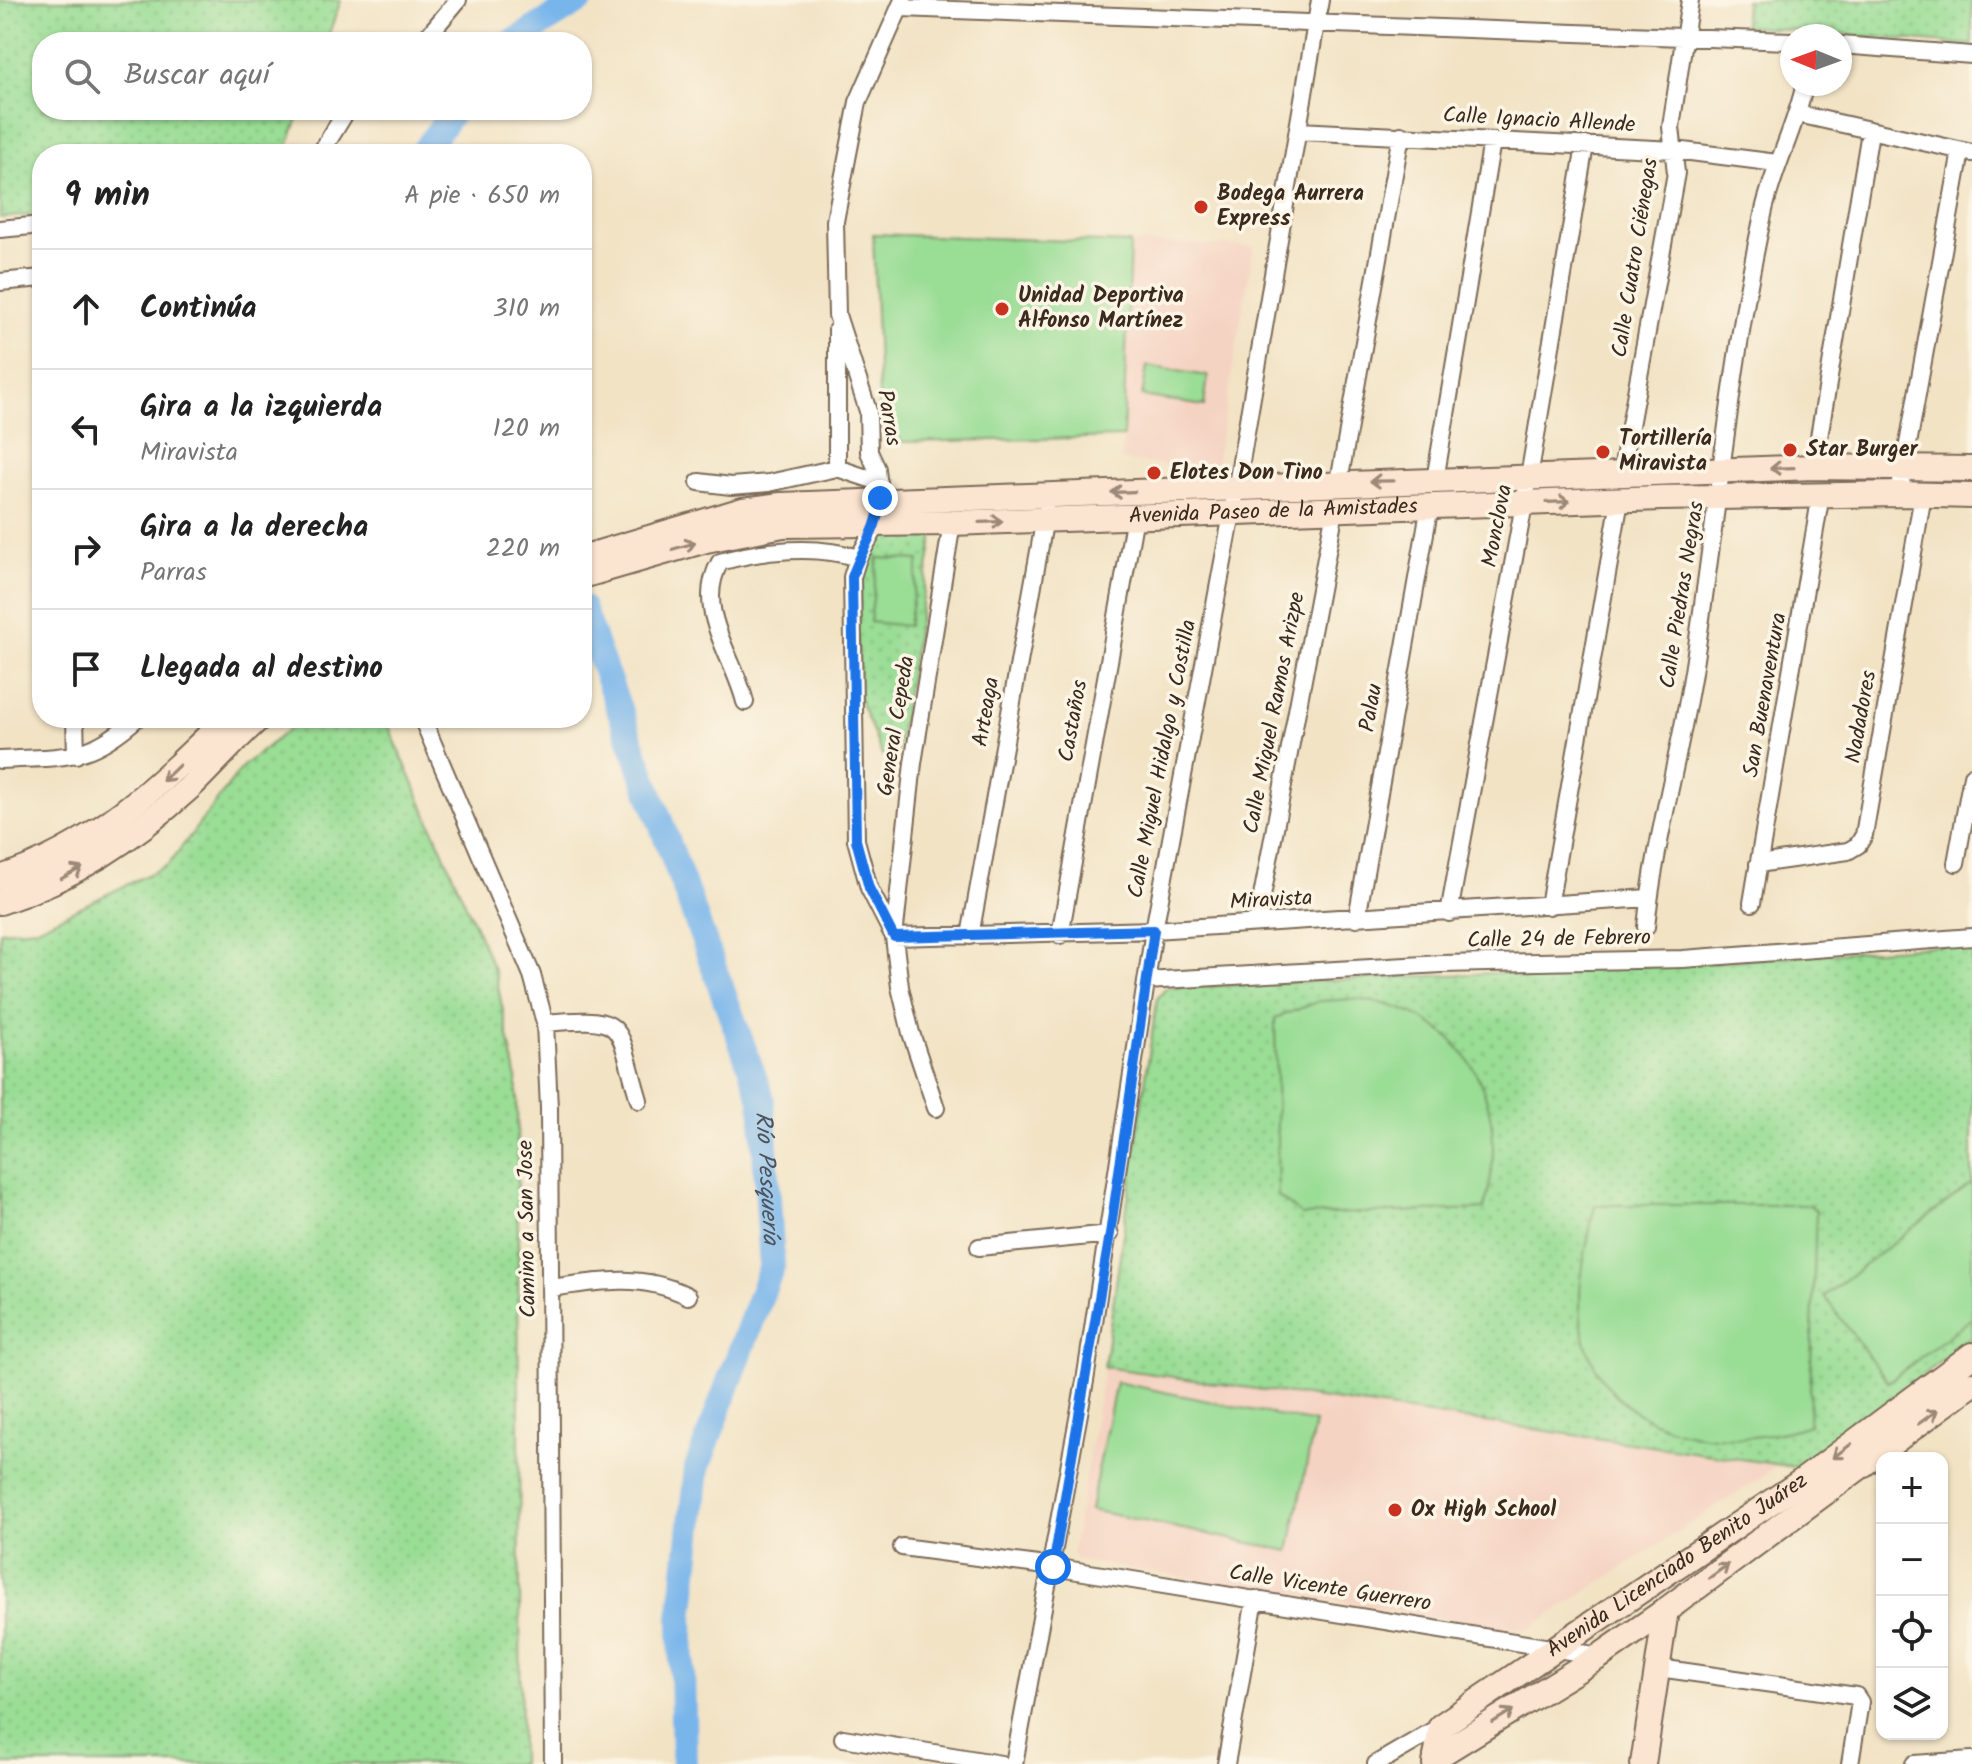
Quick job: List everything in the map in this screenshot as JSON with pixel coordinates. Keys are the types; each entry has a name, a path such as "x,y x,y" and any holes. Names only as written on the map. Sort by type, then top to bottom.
{"street":[{"path":"431,32 458,0"},
{"name":"Calle Miguel Hidalgo y Costilla","path":"1014,1764 1053,1567 1110,1234 1154,930 1232,514 1320,0"},
{"name":"Calle Cuatro Ciénegas","path":"1621,475 1676,173 1671,127 1690,0"},
{"path":"902,4 1780,40"},
{"name":"Parras","path":"880,501 869,452 868,411 837,315 835,221 863,86 902,4"},
{"path":"1852,46 1972,55"},
{"name":"Calle Piedras Negras","path":"1646,927 1649,898 1691,689 1745,313 1777,163 1798,114 1802,96"},
{"path":"1798,114 1966,152 1899,494"},
{"path":"326,144 341,120"},
{"name":"Calle Ignacio Allende","path":"1299,131 1675,150 1777,163"},
{"path":"1814,467 1870,132"},
{"path":"1339,482 1401,135"},
{"path":"1435,480 1492,141"},
{"name":"Monclova","path":"1449,913 1525,503 1585,145"},
{"path":"0,229 32,226"},
{"path":"0,282 32,279"},
{"path":"837,315 837,468"},
{"name":"Avenida Paseo de la Amistades","path":"592,573 746,530 880,501 1814,467 1972,469"},
{"path":"699,482 731,486 769,483 837,468 880,501 858,558 851,603 856,840 869,888 894,937 900,987 936,1108"},
{"name":"Avenida Paseo de la Amistades","path":"880,501 952,523 1821,494 1972,496"},
{"name":"San Buenaventura","path":"1752,903 1821,494"},
{"name":"Arteaga","path":"970,936 1046,520 1046,495"},
{"name":"Nadadores","path":"1758,864 1848,851 1858,845 1864,835 1923,495"},
{"path":"1549,906 1620,500"},
{"name":"Palau","path":"1357,918 1430,505"},
{"name":"Avenida Paseo de la Amistades","path":"592,555 743,510 828,513"},
{"name":"Calle Miguel Ramos Arizpe","path":"1257,923 1335,510"},
{"name":"Castaños","path":"1060,935 1135,516"},
{"name":"General Cepeda","path":"894,937 913,763 952,523"},
{"path":"745,702 738,674 711,610 710,579 720,562 752,553 839,552 858,558"},
{"path":"75,728 76,755"},
{"path":"0,760 76,755 99,748 124,728"},
{"path":"0,878 29,869 104,829 164,780 217,728"},
{"path":"0,902 48,885 108,854 190,786 249,728"},
{"name":"Camino a San Jose","path":"426,728 516,933 545,1023 551,1288 553,1764"},
{"path":"1956,863 1968,822 1972,776"},
{"name":"Miravista","path":"894,937 1060,935 1449,913 1649,898"},
{"name":"Calle 24 de Febrero","path":"1146,981 1441,964 1683,959 1972,937"},
{"path":"545,1023 594,1019 612,1025 619,1035 639,1100"},
{"path":"979,1247 1110,1234"},
{"path":"551,1288 620,1278 672,1288 688,1296"},
{"name":"Avenida Licenciado Benito Juárez","path":"1376,1764 1441,1726 1805,1479 1972,1355"},
{"name":"Avenida Licenciado Benito Juárez","path":"1433,1762 1600,1656 1666,1610 1972,1384"},
{"name":"Calle Vicente Guerrero","path":"902,1547 1053,1567 1600,1656"},
{"path":"1226,1764 1255,1599"},
{"path":"1643,1764 1666,1610"},
{"path":"1659,1668 1855,1696 1860,1702 1850,1764"},
{"path":"1433,1762 1441,1726"},
{"path":"843,1738 1001,1764"},
{"path":"1914,1764 1972,1760"}],"shaded area":[{"path":"1130,243 1254,246 1216,464 1208,471 1122,460"},
{"name":"Ox High School","path":"1104,1367 1778,1466 1529,1629 1509,1629 1077,1560 1072,1554"}],"green space":[{"path":"0,0 341,0 330,32 32,32 32,120 297,120 289,144 32,144 32,215 0,218"},
{"path":"1745,0 1972,0 1972,45 1852,35 1852,24 1780,24 1780,29 1744,26"},
{"name":"Unidad Deportiva Alfonso Martínez","path":"873,234 1130,243 1123,437 902,442 880,422"},
{"path":"1147,366 1208,376 1204,406 1142,396"},
{"path":"934,533 896,756 882,755 860,700 857,629 866,535"},
{"path":"878,558 919,560 908,626 870,622"},
{"path":"290,728 389,728 495,972 517,1080 521,1764 0,1764 0,931 37,928 168,865 244,765"},
{"path":"1972,943 1972,1337 1802,1468 1104,1367 1157,999 1166,988 1671,965"},
{"path":"1353,999 1393,1007 1427,1021 1453,1042 1473,1068 1486,1099 1492,1133 1492,1170 1484,1209 1302,1215 1278,1196 1275,1018 1320,1001"},
{"path":"1972,1183 1972,1318 1888,1382 1824,1296"},
{"path":"1595,1205 1810,1205 1816,1211 1809,1425 1775,1434 1739,1438 1704,1436 1670,1428 1639,1414 1613,1393 1594,1364 1580,1311 1583,1266"},
{"path":"1116,1382 1315,1423 1289,1551 1090,1510"}],"waterway":[{"name":"Río Pesquería","path":"529,32 581,0"},
{"name":"Río Pesquería","path":"429,144 447,120"},
{"name":"Río Pesquería","path":"592,635 762,1099 772,1266 697,1468 681,1619 684,1764"}],"place":[{"name":"Bodega Aurrera Express","path":"1201,207"},
{"name":"Unidad Deportiva Alfonso Martínez","path":"1002,309"},
{"name":"Star Burger","path":"1790,450"},
{"name":"Tortillería Miravista","path":"1603,452"},
{"name":"Elotes Don Tino","path":"1154,473"},
{"name":"Ox High School","path":"1395,1510"}],"route":[{"path":"880,498 879,522 858,558 852,577 854,800 856,840 861,863 876,906 894,937 1060,935 1154,930 1110,1234 1053,1567"}]}
